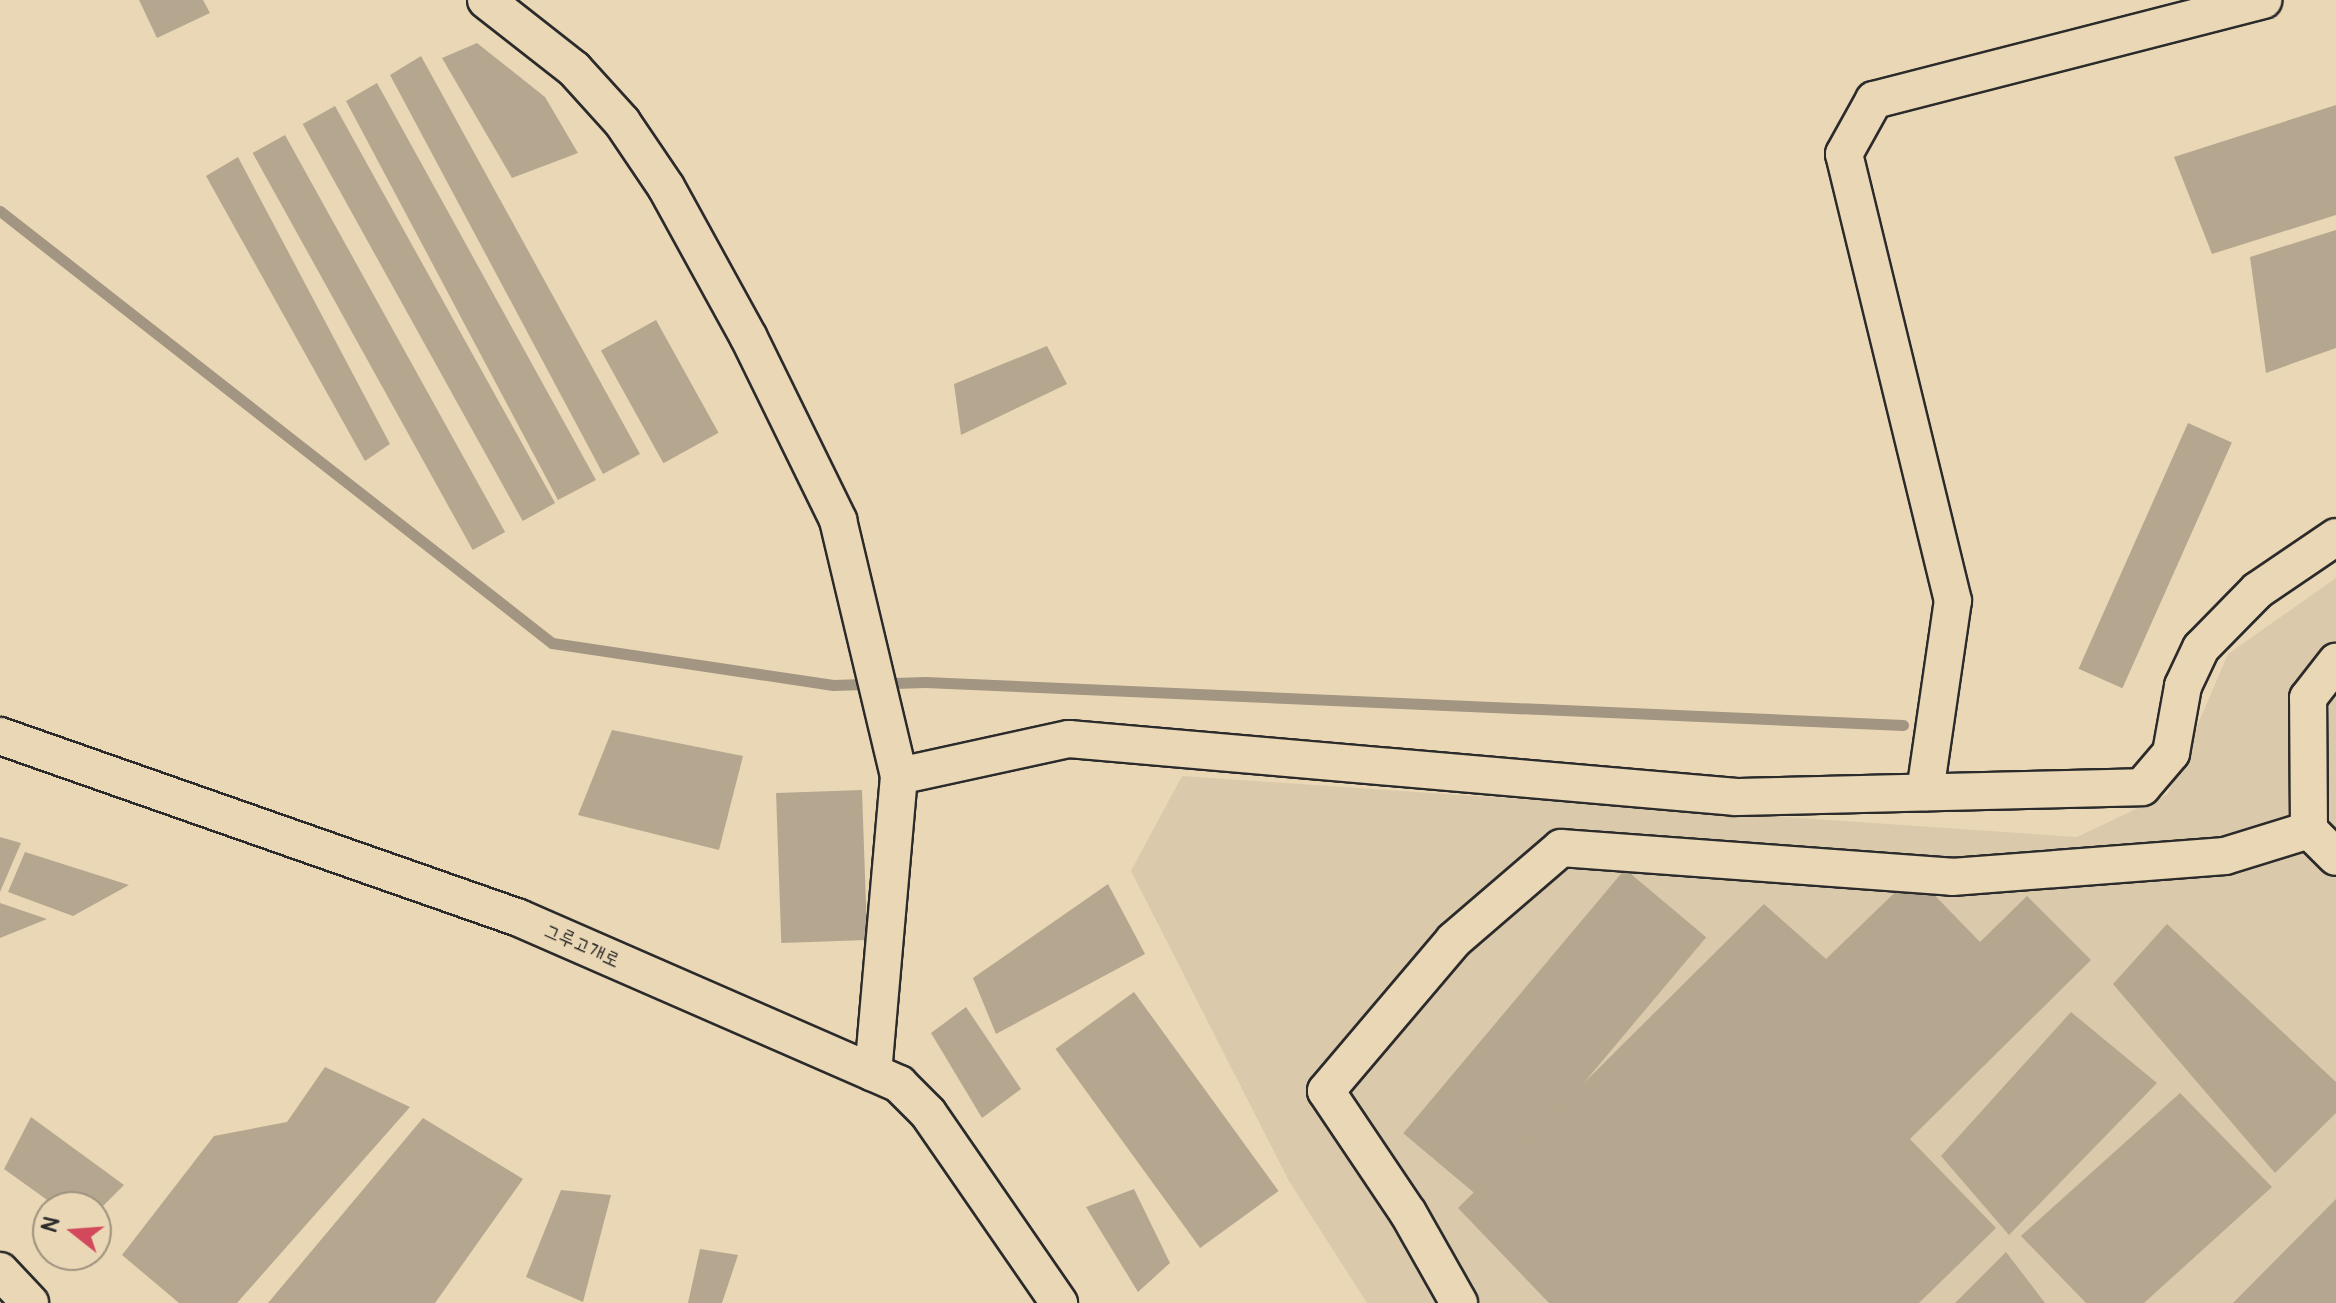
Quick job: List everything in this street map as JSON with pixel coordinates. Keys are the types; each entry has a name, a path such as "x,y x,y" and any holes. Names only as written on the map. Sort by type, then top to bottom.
{"street":[{"path":"486,0 574,69 622,122 666,187 749,338 838,520 899,776 873,1073"},
{"path":"1925,792 1953,601 1844,154 1874,100 2263,0"},
{"path":"899,776 1069,739 1736,797 2142,787 2171,753 2183,686 2201,648 2258,590 2336,537"},
{"path":"2336,662 2308,698 2309,830 2336,857"},
{"name":"그루고개로","path":"0,736 519,918 899,1084 928,1113 1059,1303"},
{"path":"1459,1303 1408,1213 1326,1091 1454,940 1561,848 1952,877 2225,856 2309,830"},
{"path":"0,1271 30,1303"}],"shaded area":[{"path":"2336,578 2336,1303 1367,1303 1289,1181 1131,871 1182,776 2077,837 2168,794 2228,654"}],"building":[{"path":"139,0 203,0 210,13 157,38"},
{"path":"477,43 545,97 578,153 512,178 442,58"},
{"path":"421,56 640,454 603,474 390,75"},
{"path":"377,83 596,480 558,500 346,101"},
{"path":"2336,105 2336,215 2212,254 2174,157"},
{"path":"335,106 555,503 523,521 303,124"},
{"path":"285,135 505,532 473,550 253,153"},
{"path":"238,157 390,444 365,461 206,176"},
{"path":"2336,230 2336,348 2266,373 2250,257"},
{"path":"656,320 719,433 663,463 601,351"},
{"path":"1047,346 1067,384 961,435 954,384"},
{"path":"2188,423 2232,443 2122,688 2079,669"},
{"path":"612,730 743,756 719,850 578,815"},
{"path":"862,790 867,940 781,943 776,793"},
{"path":"0,837 21,843 0,892"},
{"path":"25,852 129,885 73,916 8,892"},
{"path":"1625,869 1706,937 1484,1201 1403,1133"},
{"path":"1914,874 1980,942 2027,896 2091,960 1910,1139 1996,1228 1919,1303 1549,1303 1458,1208 1764,904 1826,959"},
{"path":"1108,884 1145,954 996,1034 973,978"},
{"path":"0,903 47,919 0,938"},
{"path":"2167,924 2336,1082 2336,1113 2275,1173 2113,984"},
{"path":"1134,992 1279,1191 1200,1248 1056,1049"},
{"path":"966,1007 1021,1089 982,1118 931,1033"},
{"path":"2071,1012 2157,1083 2009,1235 1941,1156"},
{"path":"325,1067 410,1107 237,1303 179,1303 122,1255 214,1136 287,1122"},
{"path":"2180,1093 2272,1187 2144,1303 2086,1303 2021,1236"},
{"path":"31,1117 124,1185 112,1197 112,1191 35,1191 4,1169"},
{"path":"423,1118 523,1179 435,1303 268,1303"},
{"path":"1134,1189 1170,1263 1138,1292 1086,1207"},
{"path":"561,1190 611,1195 583,1302 526,1277"},
{"path":"2336,1199 2336,1303 2233,1303"},
{"path":"700,1249 738,1255 722,1303 688,1303"},
{"path":"2006,1252 2045,1303 1955,1303"}],"waterway":[{"path":"0,211 552,643 833,685 925,682 1903,725"}]}
